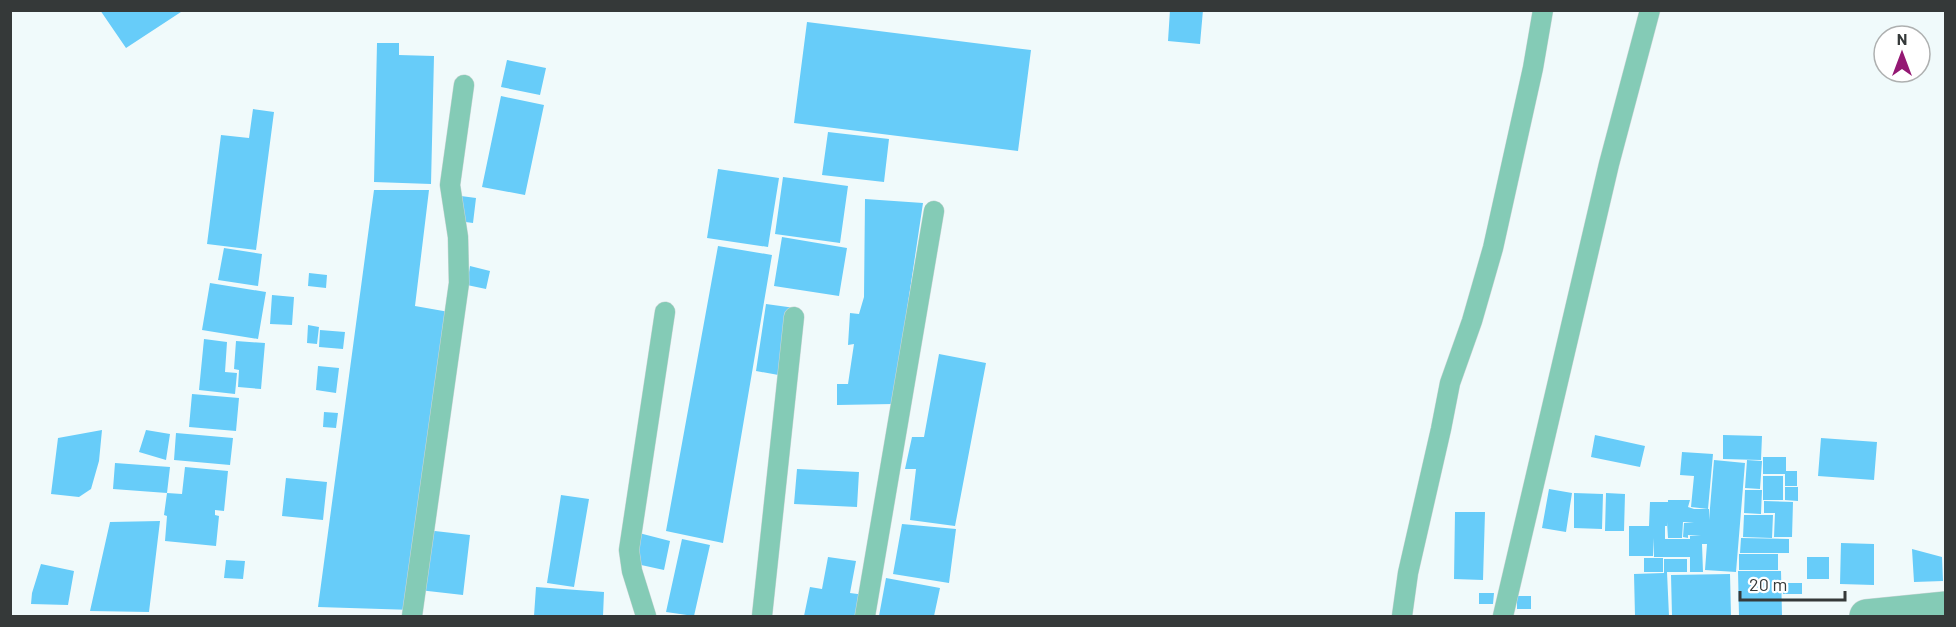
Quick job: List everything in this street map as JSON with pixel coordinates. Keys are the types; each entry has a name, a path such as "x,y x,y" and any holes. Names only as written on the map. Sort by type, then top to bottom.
{"street":[{"path":"1866,616 1946,608"}],"lane":[{"path":"1402,616 1408,573 1442,429 1450,383 1472,321 1493,248 1533,68 1543,10"},
{"path":"1503,616 1606,175 1650,10"},
{"path":"412,616 459,283 458,237 450,186 464,85"},
{"path":"865,616 934,211"},
{"path":"646,616 632,571 629,550 665,312"},
{"path":"762,616 794,317"}],"building":[{"path":"100,10 184,10 126,48"},
{"path":"1170,10 1203,10 1200,44 1168,41"},
{"path":"807,22 1031,50 1018,151 794,123"},
{"path":"377,43 399,43 399,55 434,56 431,184 374,182"},
{"path":"507,60 546,68 540,95 501,87"},
{"path":"501,96 544,105 525,195 482,187"},
{"path":"253,109 274,112 256,250 207,244 221,135 249,138"},
{"path":"828,132 889,139 884,182 822,175"},
{"path":"718,169 779,178 768,247 707,238"},
{"path":"783,177 848,186 840,243 775,234"},
{"path":"374,190 429,190 415,306 449,312 413,610 318,607"},
{"path":"461,196 476,198 473,223 458,221"},
{"path":"865,199 923,203 893,404 837,405 837,384 848,384 854,344 848,345 850,313 859,314 864,297"},
{"path":"782,237 847,248 839,296 774,286"},
{"path":"718,246 772,255 723,543 666,531"},
{"path":"224,248 262,254 258,286 218,280"},
{"path":"470,266 490,271 486,289 467,285"},
{"path":"309,273 327,275 326,288 308,286"},
{"path":"210,283 266,292 258,339 202,330"},
{"path":"272,295 294,297 292,325 270,324"},
{"path":"766,304 795,308 784,376 756,371"},
{"path":"308,325 319,327 317,344 307,343"},
{"path":"320,330 345,332 343,349 319,347"},
{"path":"204,339 227,342 225,372 237,373 235,394 199,390"},
{"path":"236,341 265,343 261,389 238,387 239,370 234,369"},
{"path":"939,354 986,363 955,526 910,520 916,469 905,469 912,437 924,437"},
{"path":"318,366 339,368 336,393 316,390"},
{"path":"192,394 239,398 236,431 189,427"},
{"path":"324,412 338,413 336,428 323,427"},
{"path":"102,430 99,461 91,489 79,497 51,494 58,438"},
{"path":"146,430 170,434 166,460 139,452"},
{"path":"176,433 233,438 230,465 174,460"},
{"path":"1595,435 1645,446 1640,467 1591,457"},
{"path":"1723,435 1762,436 1761,460 1723,459"},
{"path":"1821,438 1877,442 1874,480 1818,476"},
{"path":"1682,452 1713,454 1708,509 1691,507 1694,476 1680,475"},
{"path":"1763,457 1786,457 1786,471 1797,471 1797,486 1785,486 1785,474 1763,474"},
{"path":"1714,460 1745,463 1736,572 1705,570 1707,544 1702,544 1703,572 1690,572 1690,557 1654,557 1654,538 1653,556 1629,556 1629,526 1649,526 1650,502 1690,500 1688,507 1709,509 1709,520","holes":["1667,522 1668,538 1682,538 1683,522 1694,522 1684,523 1683,537 1688,538 1688,535 1701,536 1690,536 1690,539 1665,539"]},
{"path":"1747,460 1762,461 1760,489 1745,488"},
{"path":"115,463 170,467 167,493 113,489"},
{"path":"185,467 228,471 224,511 215,510 215,515 219,516 216,546 165,541 167,516 164,515 167,493 182,494"},
{"path":"797,469 859,472 857,507 794,504"},
{"path":"1763,476 1783,476 1783,500 1763,500"},
{"path":"286,478 327,482 323,520 282,516"},
{"path":"1785,487 1798,487 1798,501 1785,500"},
{"path":"1549,489 1572,493 1566,532 1542,528"},
{"path":"1745,490 1762,490 1761,514 1744,513"},
{"path":"1574,493 1603,494 1602,529 1574,528"},
{"path":"1606,493 1625,494 1624,531 1605,531"},
{"path":"561,495 589,499 574,587 547,583"},
{"path":"1764,501 1793,502 1792,537 1774,537 1775,513 1764,513"},
{"path":"1455,512 1485,512 1483,580 1454,579"},
{"path":"1744,515 1773,515 1772,538 1743,537"},
{"path":"160,521 149,612 90,611 110,522"},
{"path":"902,524 956,529 949,583 893,574"},
{"path":"426,530 470,535 463,595 419,590"},
{"path":"639,533 670,541 664,570 632,563"},
{"path":"1741,538 1789,539 1789,553 1740,553"},
{"path":"682,539 710,545 694,616 666,612"},
{"path":"1841,543 1874,544 1874,585 1840,584"},
{"path":"1912,549 1942,557 1943,581 1914,582"},
{"path":"1739,554 1778,554 1778,570 1739,570"},
{"path":"828,557 856,561 850,593 865,595 861,616 804,616 810,587 822,589"},
{"path":"1807,557 1829,557 1829,579 1807,579"},
{"path":"1644,558 1663,558 1663,572 1644,572"},
{"path":"1664,559 1687,559 1687,572 1667,572 1669,616 1635,616 1634,574 1664,573"},
{"path":"226,560 245,561 243,579 224,578"},
{"path":"41,564 74,571 68,605 31,604"},
{"path":"1738,571 1781,571 1782,616 1739,616"},
{"path":"1730,574 1731,616 1672,616 1671,575"},
{"path":"886,578 940,588 934,616 879,616"},
{"path":"1784,583 1802,583 1802,594 1783,594"},
{"path":"536,587 604,592 603,616 534,616"},
{"path":"1479,593 1494,593 1493,604 1479,604"},
{"path":"1517,596 1531,596 1531,609 1517,609"}]}
